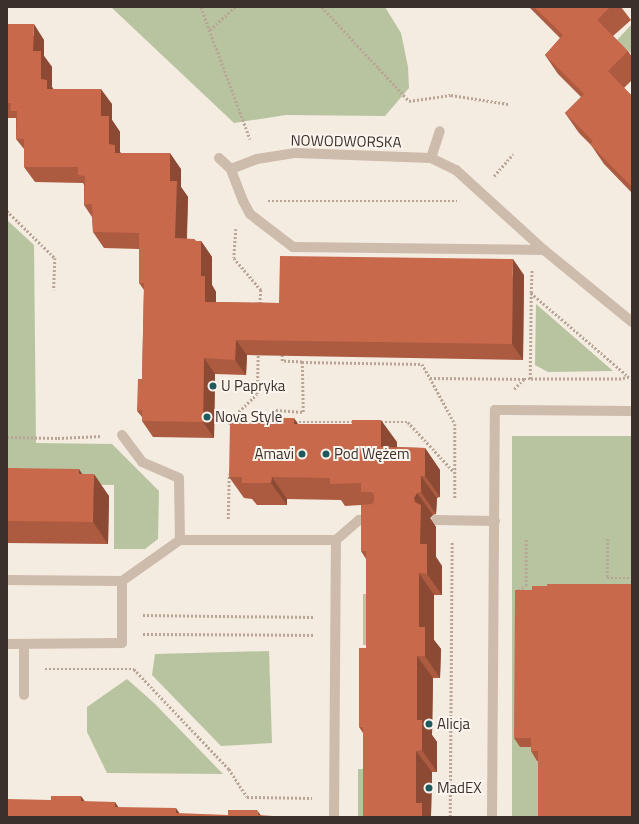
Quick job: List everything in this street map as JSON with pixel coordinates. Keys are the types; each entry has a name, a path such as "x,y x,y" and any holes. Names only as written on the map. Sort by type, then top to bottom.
{"lane":[{"path":"431,158 440,131"},
{"name":"NOWODWORSKA","path":"231,169 257,159 296,153 431,158 456,170 544,250 632,322"},
{"path":"219,158 231,169 243,201 250,214 293,247 544,250"},
{"path":"492,817 495,410 630,411"},
{"path":"122,435 142,462 179,478 180,540"},
{"path":"7,580 122,581 180,540 336,540 359,520 384,520"},
{"path":"436,520 495,521"},
{"path":"334,817 336,540"},
{"path":"7,644 122,643 122,581"},
{"path":"24,644 24,695"}],"path":[{"path":"201,7 257,159"},
{"path":"210,30 235,7"},
{"path":"322,7 410,102 451,95 508,104"},
{"path":"243,201 468,201 481,192 513,154"},
{"path":"7,211 55,258 54,290"},
{"path":"533,250 530,379 631,378"},
{"path":"234,258 261,290 260,314"},
{"path":"531,293 631,378"},
{"path":"282,345 282,361 422,364 456,424 455,520"},
{"path":"230,428 230,420 256,394 258,346"},
{"path":"276,422 276,410 303,412 302,362"},
{"path":"430,378 524,379"},
{"path":"230,420 268,422"},
{"path":"291,422 361,422"},
{"path":"377,422 408,422 455,473"},
{"path":"7,437 58,438 122,435"},
{"path":"227,541 229,473"},
{"path":"518,598 518,590 526,586 526,538"},
{"path":"608,539 607,578 632,578"},
{"path":"450,817 452,545"},
{"path":"122,615 336,618"},
{"path":"122,634 336,635"},
{"path":"24,669 134,669 229,769 247,797 334,798"}],"green space":[{"path":"111,7 385,7 401,33 408,67 409,88 385,116 286,115 234,123"},
{"path":"632,24 632,54 617,40"},
{"path":"7,220 34,245 36,443 112,444 159,491 158,539 145,549 114,549 114,485 7,483"},
{"path":"536,304 613,371 548,372 535,365"},
{"path":"512,436 632,436 632,817 512,817"},
{"path":"363,594 380,594 380,645 363,645"},
{"path":"269,651 272,743 221,746 152,675 155,654"},
{"path":"127,679 154,703 223,774 107,773 87,732 87,707"},
{"path":"358,769 376,769 376,817 358,817"}],"building":[{"path":"534,7 610,7 597,20 628,51 608,71 632,96 632,187 590,144 593,141 565,113 584,94 545,55 563,35"},
{"path":"7,24 34,24 33,51 41,51 41,79 47,80 47,89 101,89 101,116 109,116 109,144 115,145 115,153 170,153 170,181 177,181 175,238 201,241 201,276 205,276 205,302 279,303 280,256 513,259 512,344 236,340 235,360 204,358 203,422 142,421 142,410 137,411 138,379 142,379 144,283 139,283 139,233 93,232 92,204 84,205 85,176 78,175 78,167 24,167 24,139 16,139 17,111 10,111 11,103 7,103"},
{"path":"264,418 294,418 294,424 352,424 352,420 381,420 381,447 425,448 425,476 421,476 421,492 417,493 414,498 415,502 421,505 420,544 427,544 427,574 419,573 419,627 425,627 425,656 417,656 417,720 422,720 422,750 416,751 416,803 422,803 422,817 363,817 363,727 359,727 359,648 366,648 366,551 361,551 361,505 372,504 374,501 374,495 372,492 361,492 361,483 330,484 330,478 272,477 271,483 242,483 242,477 229,477 230,423 264,423"},
{"path":"7,468 79,469 79,474 94,474 93,522 7,521"},
{"path":"547,584 632,584 632,817 538,817 538,751 531,751 531,738 514,738 515,590 532,590 532,586 547,586"},
{"path":"51,796 81,796 81,801 115,802 115,807 176,808 176,813 228,815 228,810 257,810 258,815 288,817 7,817 7,799 51,800"}],"place":[{"name":"U Papryka","path":"213,386"},
{"name":"Nova Style","path":"207,417"},
{"name":"Amavi","path":"302,454"},
{"name":"Pod Wężem","path":"326,454"},
{"name":"Alicja","path":"429,724"},
{"name":"MadEX","path":"429,788"}]}
